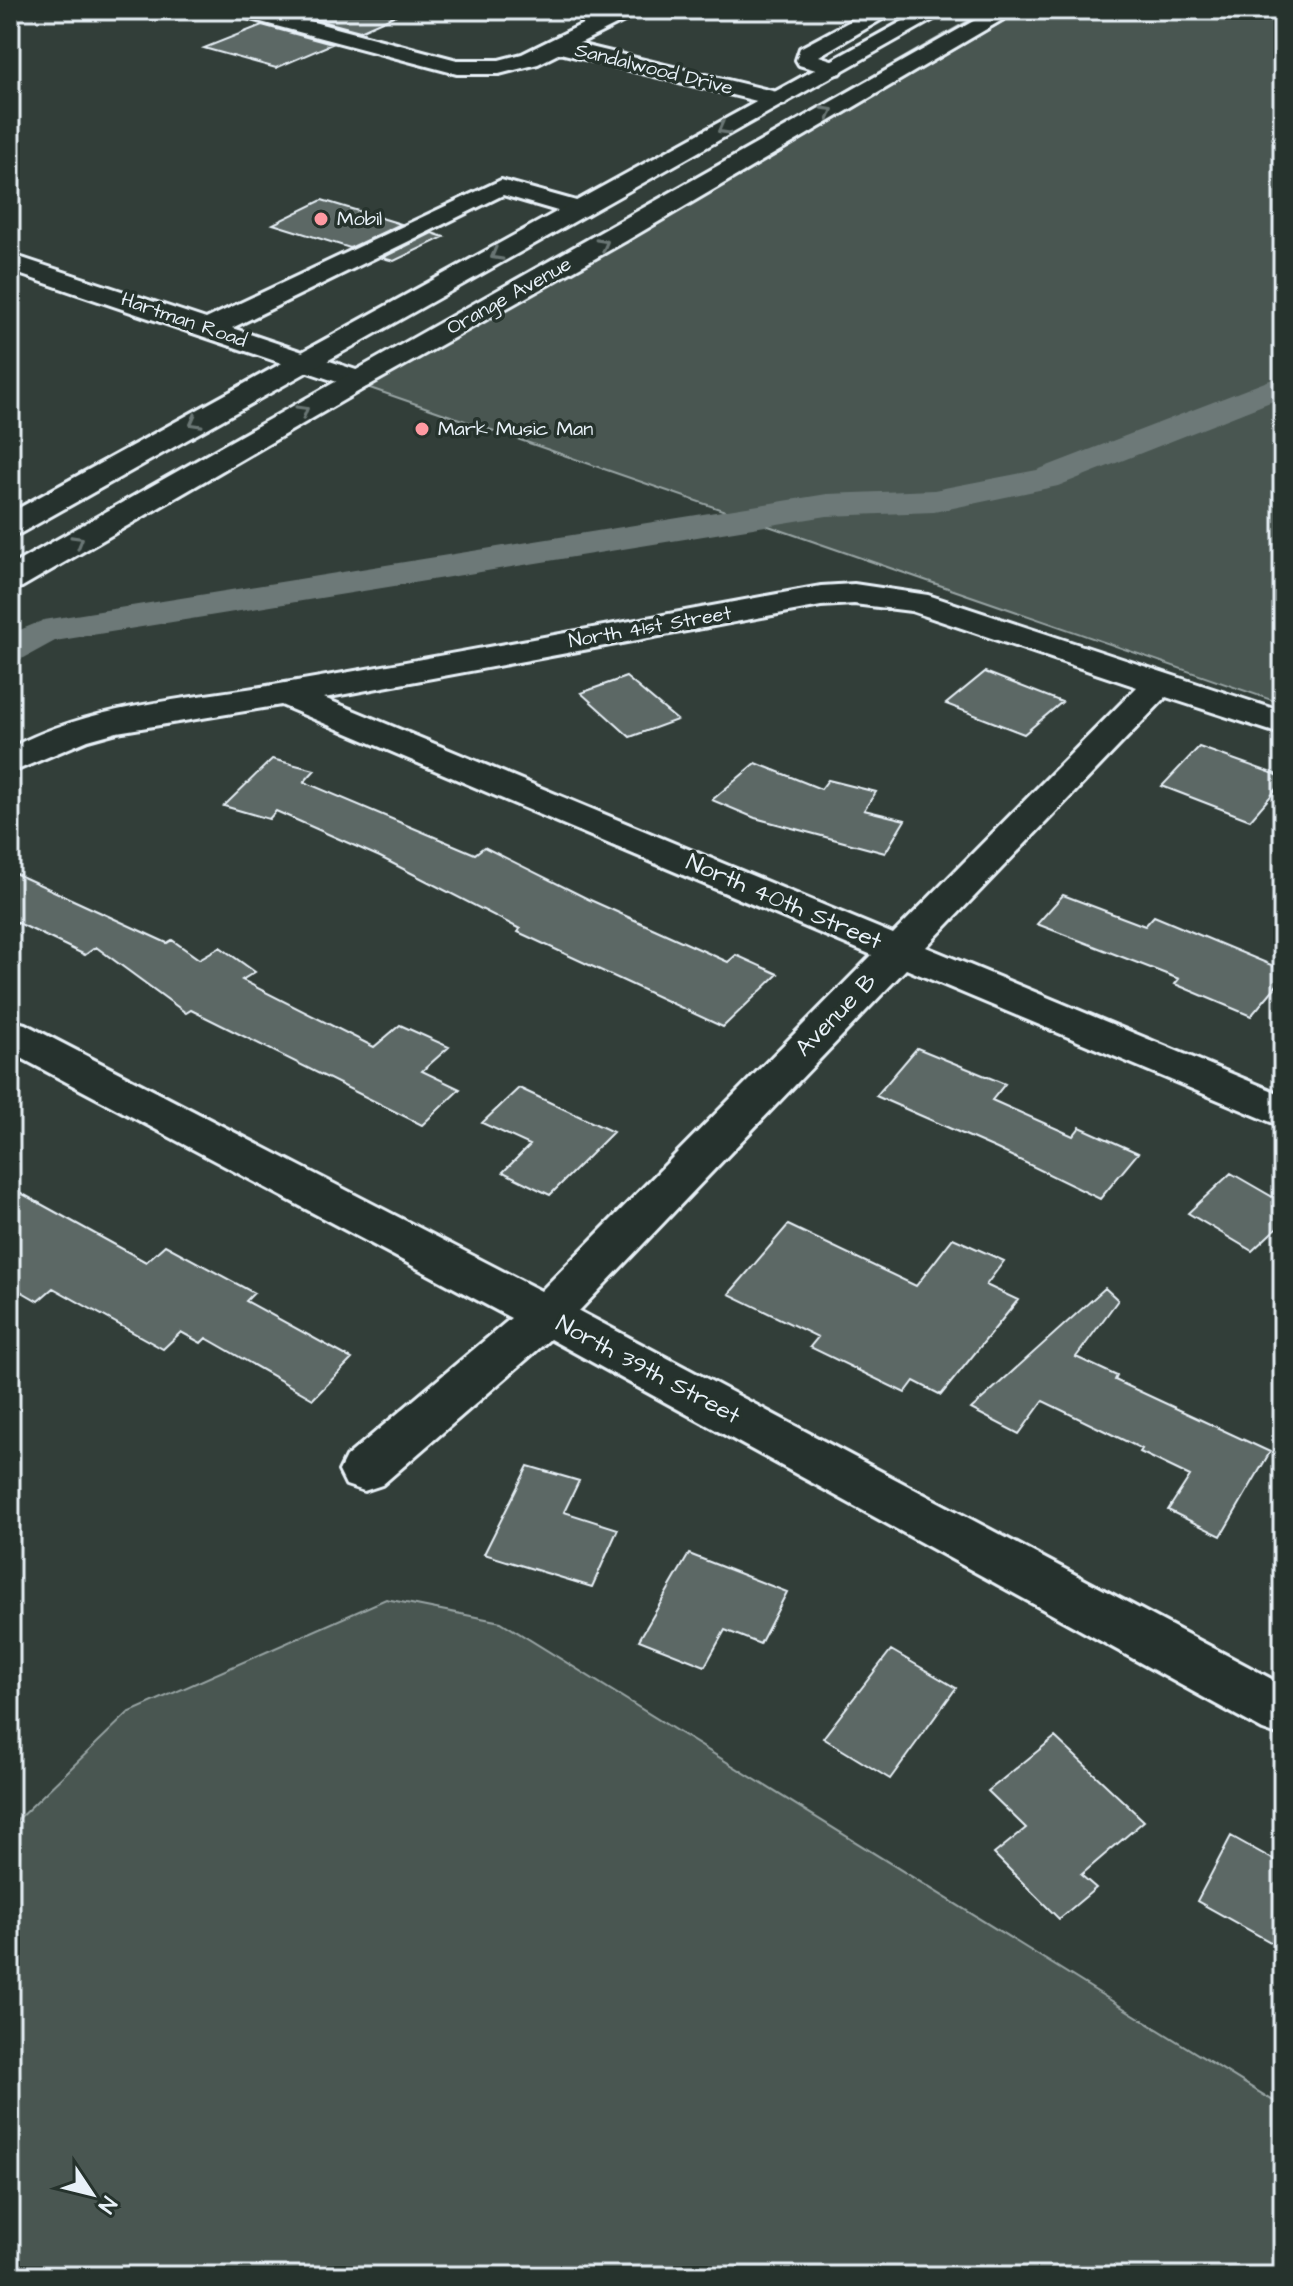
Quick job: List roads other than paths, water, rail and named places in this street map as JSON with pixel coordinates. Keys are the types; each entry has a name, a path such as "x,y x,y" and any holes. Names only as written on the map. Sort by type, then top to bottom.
{"street":[{"path":"243,10 457,67 499,67 530,59 560,46"},
{"name":"Sandalwood Drive","path":"560,46 628,10"},
{"path":"833,68 807,60 808,53 887,10"},
{"name":"Orange Avenue","path":"10,526 939,10"},
{"path":"885,80 884,71 976,18 980,10"},
{"name":"Orange Avenue","path":"10,580 1008,10"},
{"name":"Sandalwood Drive","path":"560,46 777,99"},
{"path":"208,329 501,187 578,209"},
{"name":"Hartman Road","path":"10,262 358,380"},
{"name":"North 41st Street","path":"10,762 27,752 118,720 285,694 821,596 854,594 916,602 1283,724"},
{"name":"Avenue B","path":"364,1471 546,1315 1161,682"},
{"name":"North 40th Street","path":"285,694 1283,1112"},
{"name":"North 39th Street","path":"10,1034 546,1315 1283,1713"}],"waterway":[{"path":"10,650 44,631 827,505 934,501 1046,479 1283,385"}],"place":[{"name":"Mobil","path":"321,219"},
{"name":"Mark Music Man","path":"422,429"}]}
